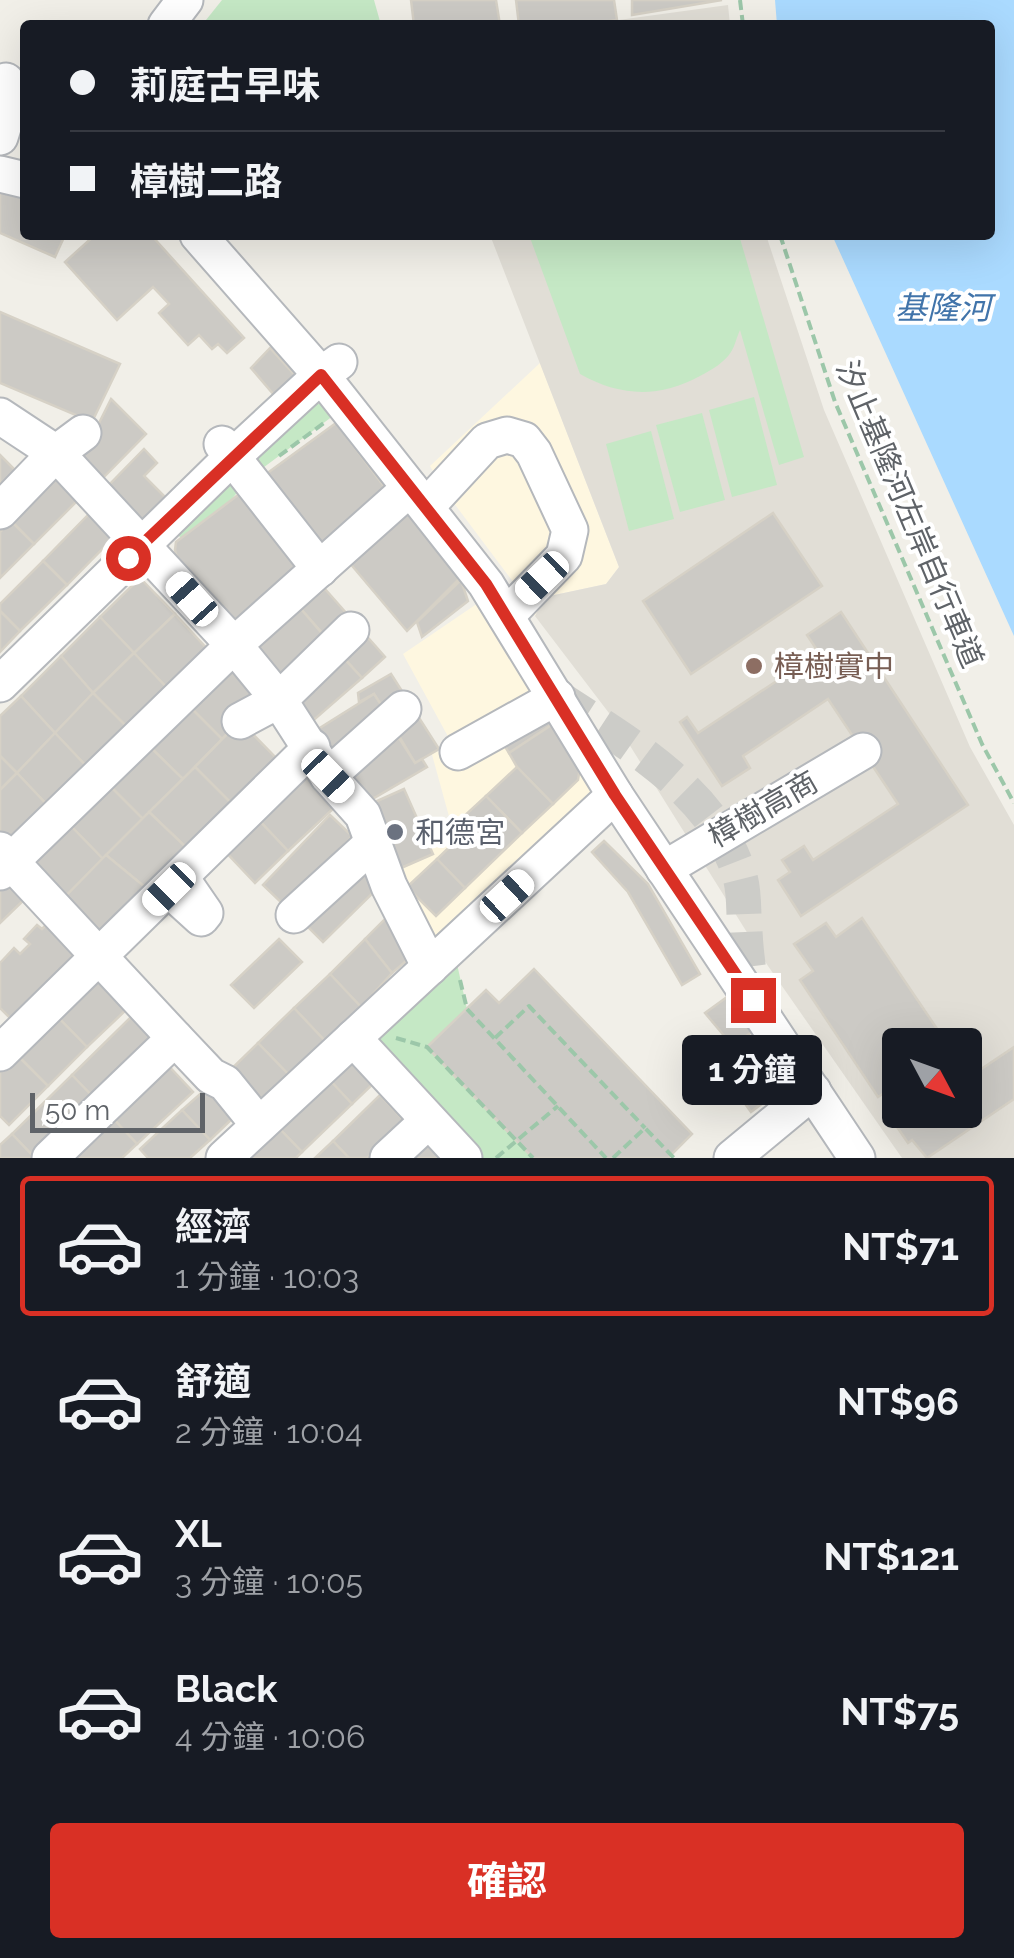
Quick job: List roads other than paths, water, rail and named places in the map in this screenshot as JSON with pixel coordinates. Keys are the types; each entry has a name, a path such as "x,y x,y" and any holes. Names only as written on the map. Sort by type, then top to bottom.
{"street":[{"path":"170,20 185,0"},
{"path":"0,137 9,97"},
{"path":"203,240 330,368 418,498 486,584 615,795 857,1158"},
{"path":"0,684 142,544 226,451 330,368"},
{"path":"0,416 70,443 142,544 280,700 320,762 363,815 390,886 430,967"},
{"path":"259,1125 225,1083 211,1076 4,861 234,644 320,569 418,498 487,440 507,434 524,440 534,453 570,530 564,556 506,616"},
{"path":"0,510 70,443"},
{"path":"226,451 320,569"},
{"path":"240,721 280,700 350,630"},
{"path":"458,752 557,696"},
{"path":"0,1053 176,885 320,762 403,709"},
{"name":"樟樹高商","path":"664,869 863,752"},
{"path":"224,1158 615,795"},
{"path":"294,915 373,843"},
{"path":"358,1034 428,1121 464,1158"},
{"path":"50,1158 175,1038"},
{"path":"732,1158 813,1091"},
{"path":"388,1158 428,1121"}],"water":[{"name":"基隆河","path":"775,0 1014,0 1014,636 834,240 995,240 995,20 777,20"}],"tunnel":[{"path":"557,697 639,751 690,795 711,819 728,847 742,884 753,1001"}],"place":[{"name":"樟樹實中","path":"754,666"},
{"name":"和德宮","path":"395,832"}]}
